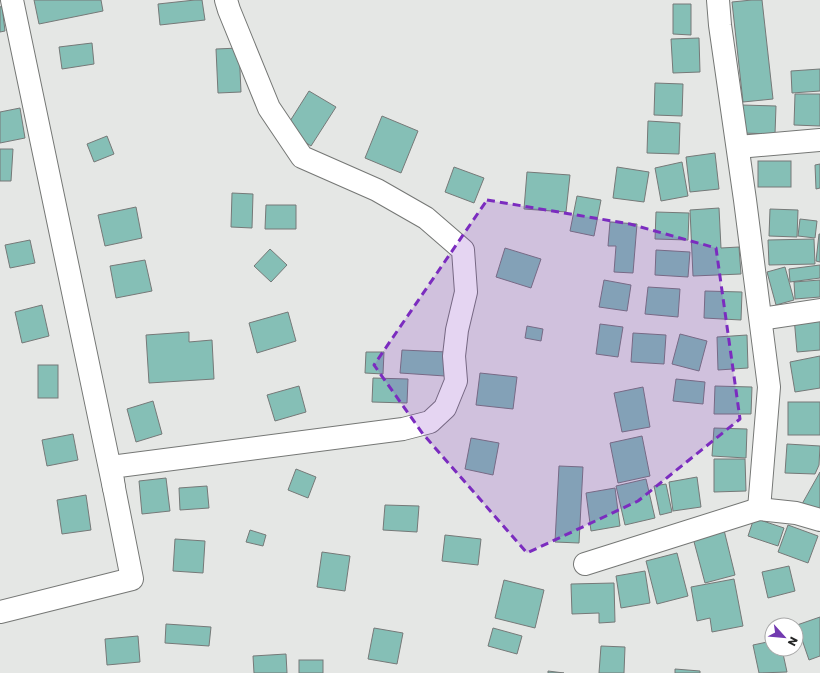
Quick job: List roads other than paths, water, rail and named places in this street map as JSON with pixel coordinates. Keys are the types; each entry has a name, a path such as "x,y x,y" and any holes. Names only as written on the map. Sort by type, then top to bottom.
{"street":[{"path":"0,612 132,579 12,0"},
{"path":"114,488 111,467 404,429 430,422 446,408 456,381 454,356 457,330 466,292 463,250 426,218 377,190 302,157 269,108 226,0"},
{"path":"718,0 720,26 738,147 769,387 759,509"},
{"path":"738,147 820,140"},
{"path":"761,319 820,310"},
{"path":"585,564 759,509 796,513 820,520"}]}
